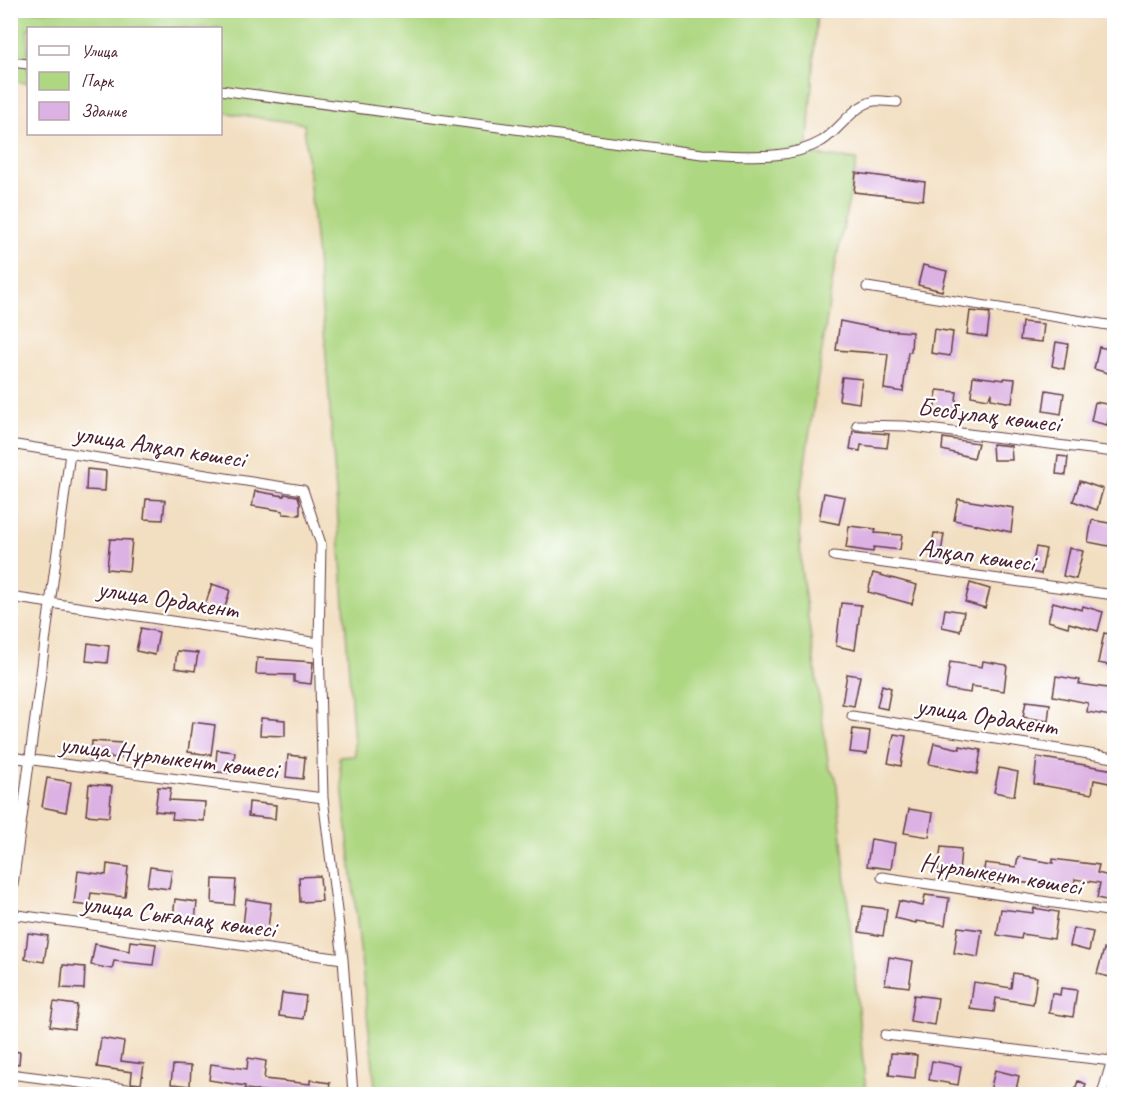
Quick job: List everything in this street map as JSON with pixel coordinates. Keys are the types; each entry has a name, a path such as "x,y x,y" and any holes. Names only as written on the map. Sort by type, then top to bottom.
{"street":[{"path":"10,62 27,64"},
{"path":"222,90 702,154 767,156 793,152 822,140 858,108 874,101 897,102"},
{"path":"867,287 1114,326"},
{"name":"Бесбұлақ көшесі","path":"857,425 905,426 1114,452"},
{"name":"улица Алқап көшесі","path":"10,444 303,490 321,544 319,643"},
{"path":"10,908 70,453"},
{"name":"Алқап көшесі","path":"834,556 1114,595"},
{"name":"улица Ордакент","path":"10,597 319,643"},
{"path":"319,643 323,798 343,959 353,1095"},
{"name":"улица Ордакент","path":"852,716 1114,758"},
{"name":"улица Нұрлыкент көшесі","path":"10,757 323,798"},
{"name":"Нұрлыкент көшесі","path":"882,877 1114,912"},
{"name":"улица Сығанақ көшесі","path":"10,914 343,959"},
{"path":"885,1035 1113,1057 1102,1095"},
{"path":"10,1074 166,1095"}],"green space":[{"path":"11,11 817,11 807,154 857,160 833,277 799,502 801,568 829,768 836,777 866,1094 376,1094 339,757 355,756 325,341 304,124 222,112 222,27 27,27 27,83 11,81"}],"building":[{"path":"856,173 925,182 923,200 854,192"},
{"path":"923,265 947,271 942,291 918,285"},
{"path":"970,311 990,313 987,337 967,334"},
{"path":"840,321 884,330 912,332 911,352 908,352 903,392 884,389 888,354 836,350"},
{"path":"1022,322 1044,324 1042,342 1020,340"},
{"path":"934,329 953,332 950,356 931,353"},
{"path":"1056,342 1068,344 1064,369 1052,366"},
{"path":"1099,347 1114,350 1111,374 1094,369"},
{"path":"973,376 1015,379 1012,403 991,399 991,394 988,399 971,396"},
{"path":"842,377 862,379 859,403 839,400"},
{"path":"937,390 957,392 954,416 934,414"},
{"path":"1046,390 1064,393 1061,414 1043,411"},
{"path":"1095,402 1112,405 1107,425 1091,421"},
{"path":"853,431 889,434 887,448 861,445 860,451 850,449"},
{"path":"943,438 978,443 974,458 942,450"},
{"path":"992,444 1011,446 1012,460 993,460"},
{"path":"1058,456 1068,457 1066,475 1056,474"},
{"path":"87,469 106,471 105,491 86,490"},
{"path":"1080,481 1103,489 1097,510 1073,501"},
{"path":"255,491 298,496 300,515 283,514 283,511 252,506"},
{"path":"824,493 845,497 839,524 819,520"},
{"path":"146,499 165,500 163,520 144,519"},
{"path":"958,499 1014,508 1011,532 954,520"},
{"path":"1092,520 1114,524 1114,547 1088,542"},
{"path":"849,526 876,529 875,533 902,535 900,550 874,547 873,552 846,548"},
{"path":"934,533 944,534 940,559 930,558"},
{"path":"110,539 132,540 129,571 107,569"},
{"path":"1036,547 1046,549 1041,574 1031,572"},
{"path":"1069,548 1083,551 1076,579 1063,576"},
{"path":"873,573 917,585 912,604 868,592"},
{"path":"970,583 990,589 985,608 965,602"},
{"path":"212,584 230,590 224,611 205,606"},
{"path":"1053,602 1082,610 1083,606 1103,612 1098,631 1069,623 1068,627 1048,621"},
{"path":"841,603 861,605 855,650 836,646"},
{"path":"945,609 964,612 960,631 942,627"},
{"path":"141,628 159,632 155,655 136,651"},
{"path":"1104,633 1114,635 1114,666 1098,663"},
{"path":"88,643 109,646 107,663 86,661"},
{"path":"177,651 198,653 195,671 175,668"},
{"path":"257,658 313,662 311,684 294,682 294,675 256,674"},
{"path":"983,661 1007,665 1004,691 971,686 970,693 946,689 950,662 982,667"},
{"path":"847,674 860,676 854,706 842,704"},
{"path":"1056,676 1080,680 1079,684 1114,689 1111,716 1087,712 1088,703 1053,696"},
{"path":"882,685 891,688 887,709 877,707"},
{"path":"1026,701 1050,704 1048,721 1023,717"},
{"path":"261,718 285,720 285,736 260,735"},
{"path":"192,722 215,725 211,755 188,752"},
{"path":"853,729 870,731 867,754 850,752"},
{"path":"894,734 906,736 901,766 888,763"},
{"path":"92,741 122,743 121,758 91,756"},
{"path":"934,743 960,749 960,746 981,750 977,774 929,764"},
{"path":"217,750 235,752 233,773 215,772"},
{"path":"288,755 305,757 303,779 286,777"},
{"path":"1037,757 1114,770 1114,784 1094,780 1092,794 1034,784"},
{"path":"999,768 1018,772 1014,796 994,792"},
{"path":"47,778 71,782 66,812 42,807"},
{"path":"89,784 112,786 109,817 86,815"},
{"path":"158,787 171,788 169,800 205,802 204,821 172,819 173,813 155,811"},
{"path":"249,802 276,805 275,819 248,816"},
{"path":"909,809 933,813 929,837 904,833"},
{"path":"871,839 895,843 891,869 867,866"},
{"path":"941,847 961,849 959,874 938,872"},
{"path":"1018,857 1053,863 1053,859 1099,865 1097,873 1114,877 1114,902 1097,898 1100,883 1075,879 1074,889 1002,880 1001,884 982,881 985,863 1016,867"},
{"path":"107,864 128,867 125,897 91,893 89,906 74,904 78,871 106,875"},
{"path":"150,867 172,870 169,889 147,886"},
{"path":"320,876 322,901 300,902 299,877"},
{"path":"213,879 236,880 234,905 212,903"},
{"path":"925,895 949,898 945,925 916,921 916,923 895,918 899,901 923,906"},
{"path":"175,899 197,902 195,921 173,919"},
{"path":"246,899 271,903 268,929 243,926"},
{"path":"863,906 887,909 883,936 859,932"},
{"path":"1034,908 1058,912 1054,939 1022,934 1021,939 997,935 1001,909 1033,913"},
{"path":"958,927 982,930 978,957 954,953"},
{"path":"1074,928 1093,932 1089,951 1070,946"},
{"path":"28,933 48,936 44,962 25,959"},
{"path":"130,941 156,944 153,965 114,961 112,969 91,965 95,944 129,951"},
{"path":"1104,949 1114,952 1114,978 1097,974"},
{"path":"889,957 913,961 909,987 885,984"},
{"path":"63,965 85,967 84,989 61,988"},
{"path":"1013,973 1037,977 1033,1004 996,998 994,1012 970,1009 974,982 1011,988"},
{"path":"1061,988 1077,990 1073,1017 1049,1013 1052,993 1060,995"},
{"path":"282,993 306,996 303,1019 279,1016"},
{"path":"914,995 938,998 934,1025 910,1021"},
{"path":"54,1002 77,1005 74,1029 50,1026"},
{"path":"101,1038 124,1042 121,1061 144,1064 141,1084 131,1083 132,1072 97,1067"},
{"path":"10,1051 20,1052 19,1064 10,1063"},
{"path":"891,1053 917,1055 915,1078 889,1075"},
{"path":"248,1058 266,1061 264,1079 310,1084 310,1080 330,1083 328,1095 296,1095 245,1089 245,1086 209,1080 211,1064 247,1069"},
{"path":"932,1061 961,1066 958,1085 929,1080"},
{"path":"173,1065 191,1066 190,1086 171,1084"},
{"path":"995,1070 1019,1076 1015,1095 990,1091"},
{"path":"1078,1081 1086,1084 1082,1095 1073,1095"}]}
